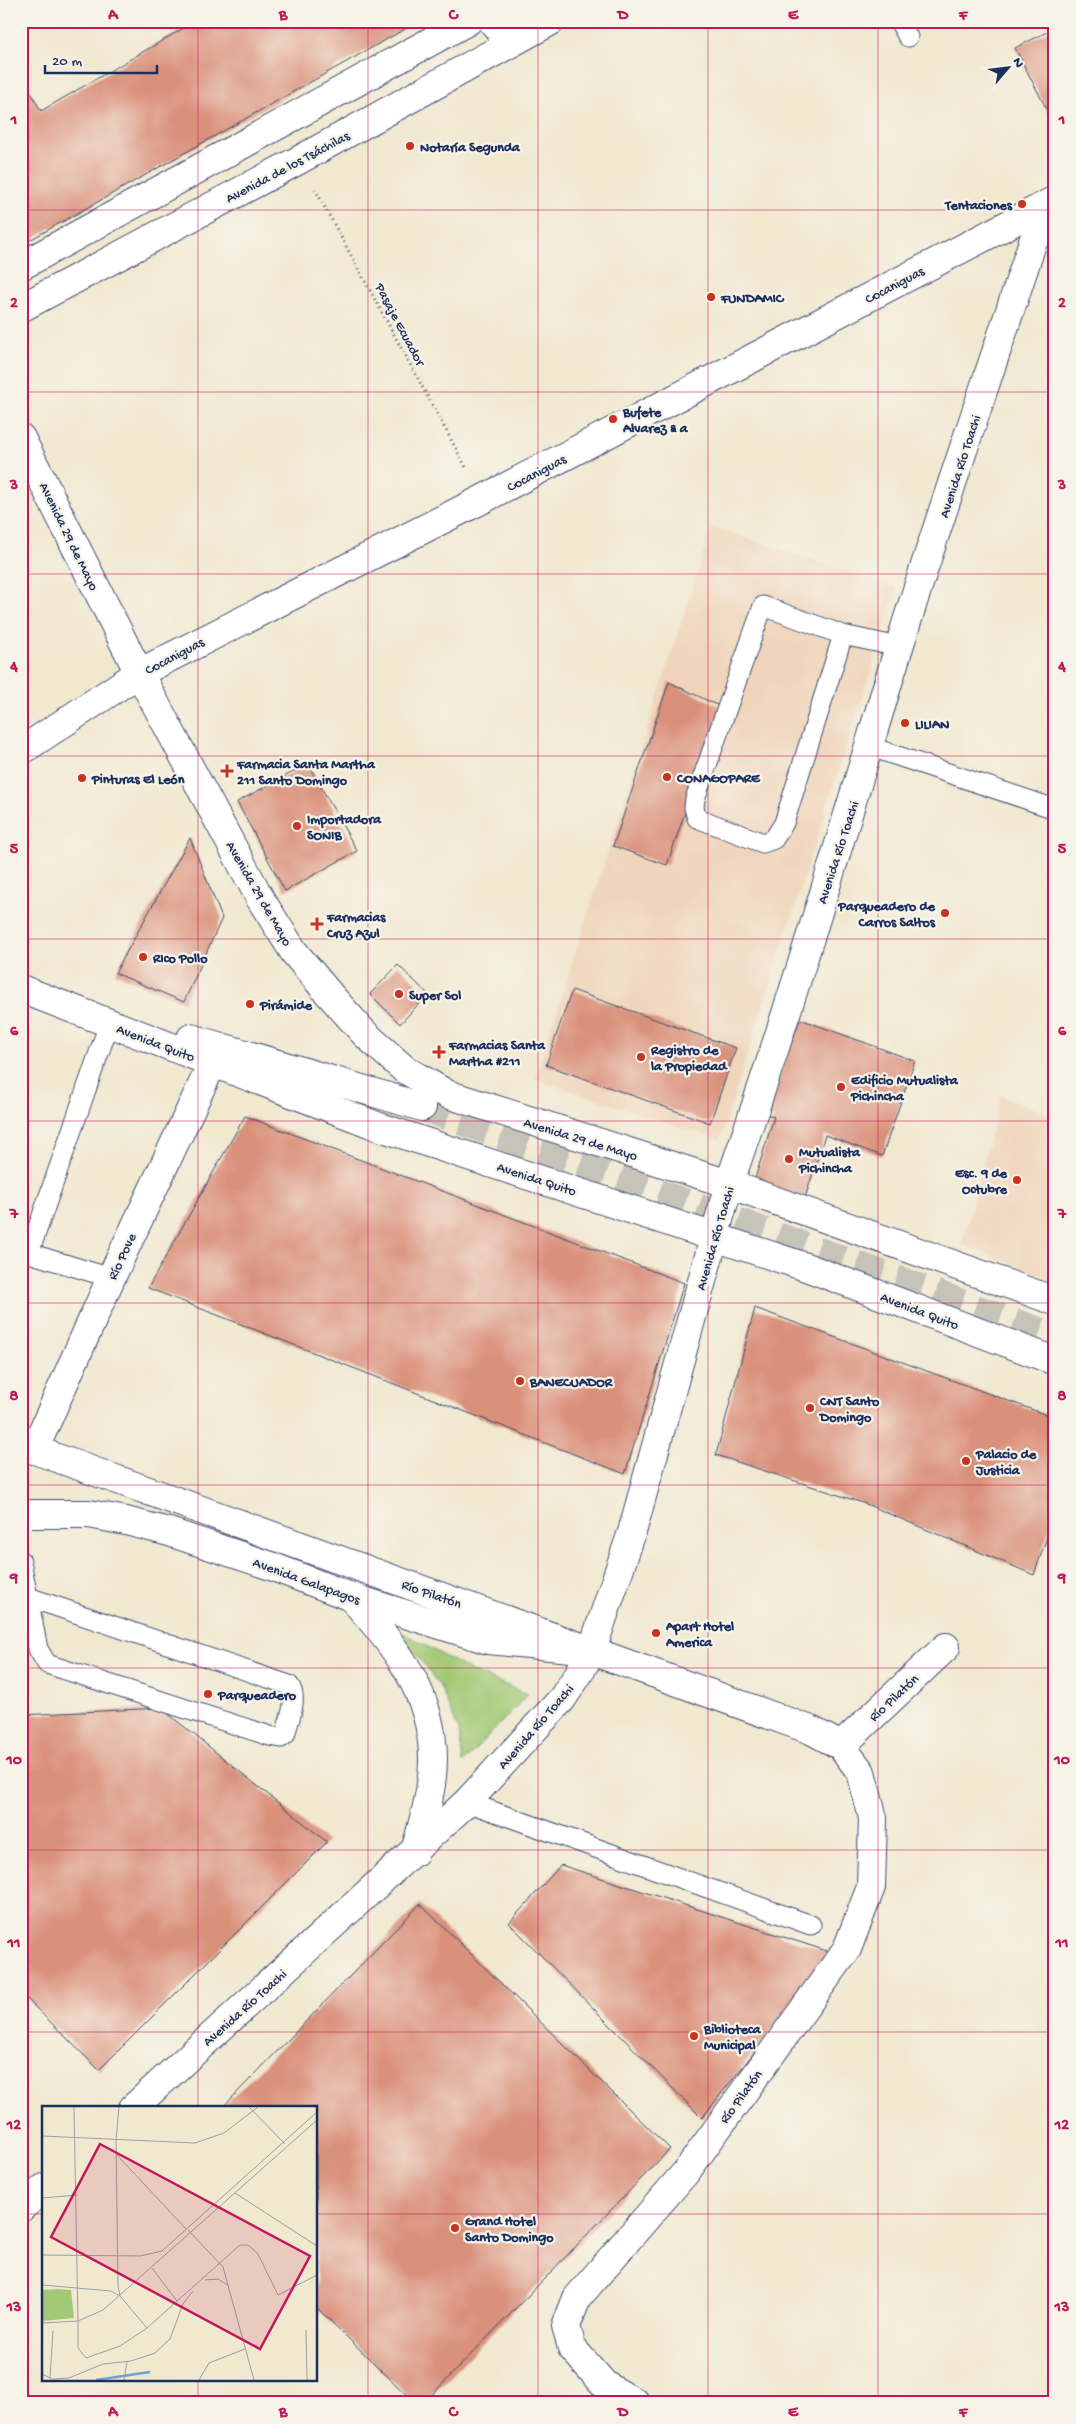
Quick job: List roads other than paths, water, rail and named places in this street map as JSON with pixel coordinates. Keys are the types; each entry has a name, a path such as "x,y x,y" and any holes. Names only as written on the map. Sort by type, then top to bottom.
{"main road":[{"path":"21,266 468,21"},
{"path":"492,21 510,43"},
{"name":"Avenida de los Tsáchilas","path":"21,308 299,160 551,21"},
{"name":"Cocaniguas","path":"21,751 139,673 483,499 1055,200"},
{"name":"Avenida Río Toachi","path":"134,2106 415,1852 467,1802 562,1699 592,1650 632,1532 729,1184 779,1035 870,746 899,647 1034,241 1055,215"},
{"name":"Avenida 29 de Mayo","path":"21,438 139,673 261,900 294,952 365,1034 413,1074 447,1094 729,1184"},
{"path":"101,1021 146,1023 417,1105 330,1023 305,994 286,964 261,900"},
{"name":"Avenida Quito","path":"21,989 377,1126 806,1267 1055,1361"},
{"name":"Río Pove","path":"28,1448 212,1064"},
{"path":"729,1184 1055,1301"},
{"name":"Río Pilatón","path":"28,1448 811,1730 841,1746 861,1772 873,1818 871,1888 847,1949 686,2172 577,2298 566,2326 572,2348 605,2385 636,2403"},
{"name":"Avenida Galapagos","path":"21,1514 89,1514 160,1530 271,1566 351,1596 488,1640 592,1650"},
{"path":"351,1596 396,1649 419,1690 428,1715 432,1743 431,1776 426,1811 415,1852"},
{"name":"Río Pilatón","path":"841,1746 946,1647"},
{"path":"21,2208 42,2190"}],"lane":[{"path":"843,635 784,822 774,839 763,843 698,818 694,808 695,799 762,606 843,635 899,647"},
{"path":"870,746 1055,809"},
{"path":"101,1021 29,1252 111,1278"},
{"path":"21,1560 28,1597 38,1649 41,1656 54,1667 270,1736 280,1738 286,1736 294,1700 293,1690 289,1685 28,1597"},
{"path":"467,1802 811,1925"}],"tunnel":[{"path":"422,1107 1055,1337"}],"place":[{"name":"Notaría Segunda","path":"410,146"},
{"name":"Tentaciones","path":"1022,204"},
{"name":"FUNDAMIC","path":"711,297"},
{"name":"Bufete Alvarez & a","path":"613,419"},
{"name":"LILIAN","path":"905,723"},
{"name":"Farmacia Santa Martha 211 Santo Domingo","path":"227,771"},
{"name":"CONAGOPARE","path":"667,777"},
{"name":"Pinturas El León","path":"82,778"},
{"name":"Importadora SONIB","path":"297,826"},
{"name":"Parqueadero de Carros Saltos","path":"945,913"},
{"name":"Farmacias Cruz Azul","path":"317,924"},
{"name":"RIco Pollo","path":"143,957"},
{"name":"Super Sol","path":"399,994"},
{"name":"Pirámide","path":"250,1004"},
{"name":"Farmacias Santa Martha #211","path":"439,1052"},
{"name":"Registro de la Propiedad","path":"641,1057"},
{"name":"Edificio Mutualista Pichincha","path":"841,1087"},
{"name":"Mutualista Pichincha","path":"789,1159"},
{"name":"Esc. 9 de Octubre","path":"1017,1180"},
{"name":"BANECUADOR","path":"520,1381"},
{"name":"CNT Santo Domingo","path":"810,1408"},
{"name":"Palacio de Justicia","path":"966,1461"},
{"name":"Apart Hotel America","path":"656,1633"},
{"name":"Parqueadero","path":"208,1694"},
{"name":"Biblioteca Municipal","path":"694,2036"},
{"name":"Grand Hotel Santo Domingo","path":"455,2228"}]}
